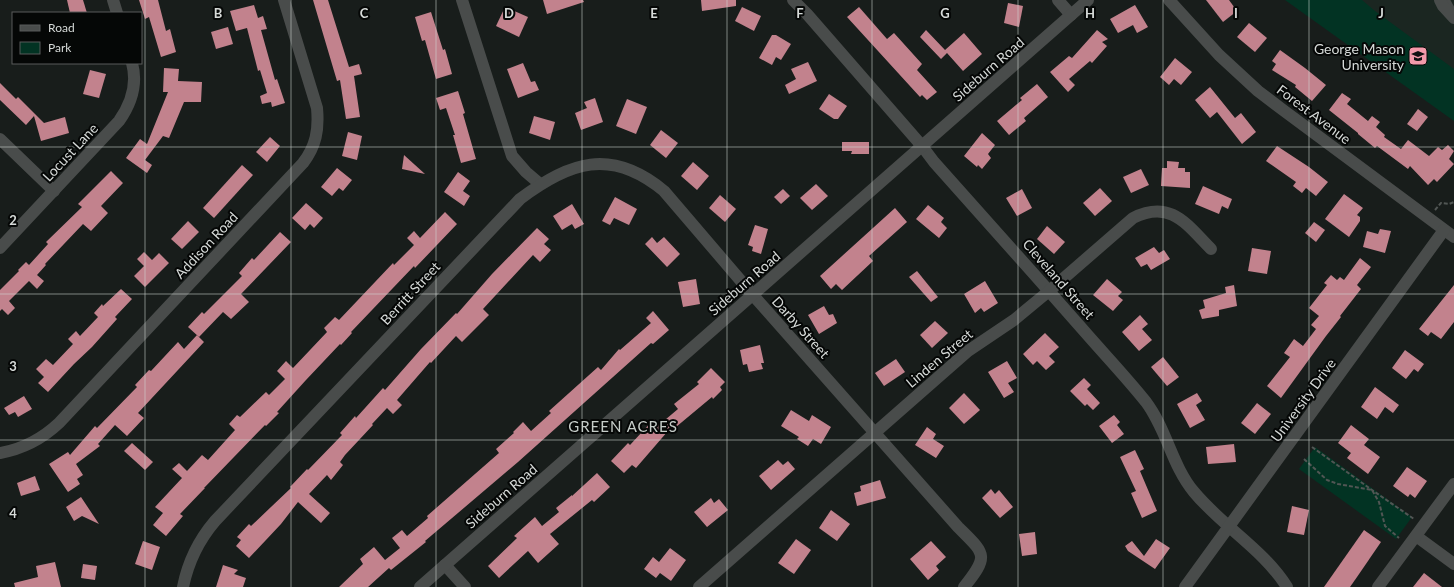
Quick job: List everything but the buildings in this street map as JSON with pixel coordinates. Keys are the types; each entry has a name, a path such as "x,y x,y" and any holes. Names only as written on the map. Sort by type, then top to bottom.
{"street":[{"path":"114,0 118,12"},
{"name":"Addison Road","path":"0,453 22,447 40,439 59,423 309,155 314,145 317,133 317,108 284,0"},
{"path":"462,0 512,156 540,184"},
{"name":"Cleveland Street","path":"793,0 807,14 922,146 934,162 1146,402 1161,425 1177,464 1187,483 1214,513 1268,562 1287,587"},
{"path":"1058,0 1071,15"},
{"name":"Sideburn Road","path":"420,587 1088,0"},
{"name":"Forest Avenue","path":"1169,0 1219,55 1258,91 1449,233"},
{"path":"1440,0 1443,6 1454,18"},
{"name":"Locust Lane","path":"0,248 118,121 127,108 133,93 134,81 132,64"},
{"path":"0,140 54,191"},
{"name":"Darby Street","path":"540,184 566,170 588,165 615,165 638,173 652,181 664,191 753,295 979,550 981,555 980,565 964,587"},
{"name":"Berritt Street","path":"183,587 192,558 200,542 215,522 501,218 520,199 540,184"},
{"name":"Linden Street","path":"699,587 968,351 1014,320 1133,218 1143,213 1154,211 1175,215 1211,249"},
{"name":"University Drive","path":"1185,587 1449,233"},
{"path":"1378,587 1454,484"},
{"path":"1416,536 1454,564"},
{"path":"445,565 465,587"}],"lane":[{"path":"1447,0 1454,13"}],"path":[{"path":"1429,217 1441,203 1449,204 1454,202"},
{"path":"1312,447 1414,519"},
{"path":"1304,459 1327,480 1338,484 1372,490 1379,502 1385,526 1400,539"}],"shaded area":[{"name":"George Mason University","path":"1310,0 1454,0 1454,112"}],"green space":[{"path":"1285,0 1362,0 1454,69 1454,121"},
{"path":"1315,447 1412,517 1396,539 1299,469"}],"place":[{"name":"George Mason University","path":"1418,56"}],"district":[{"name":"GREEN ACRES","path":"623,426"}]}
